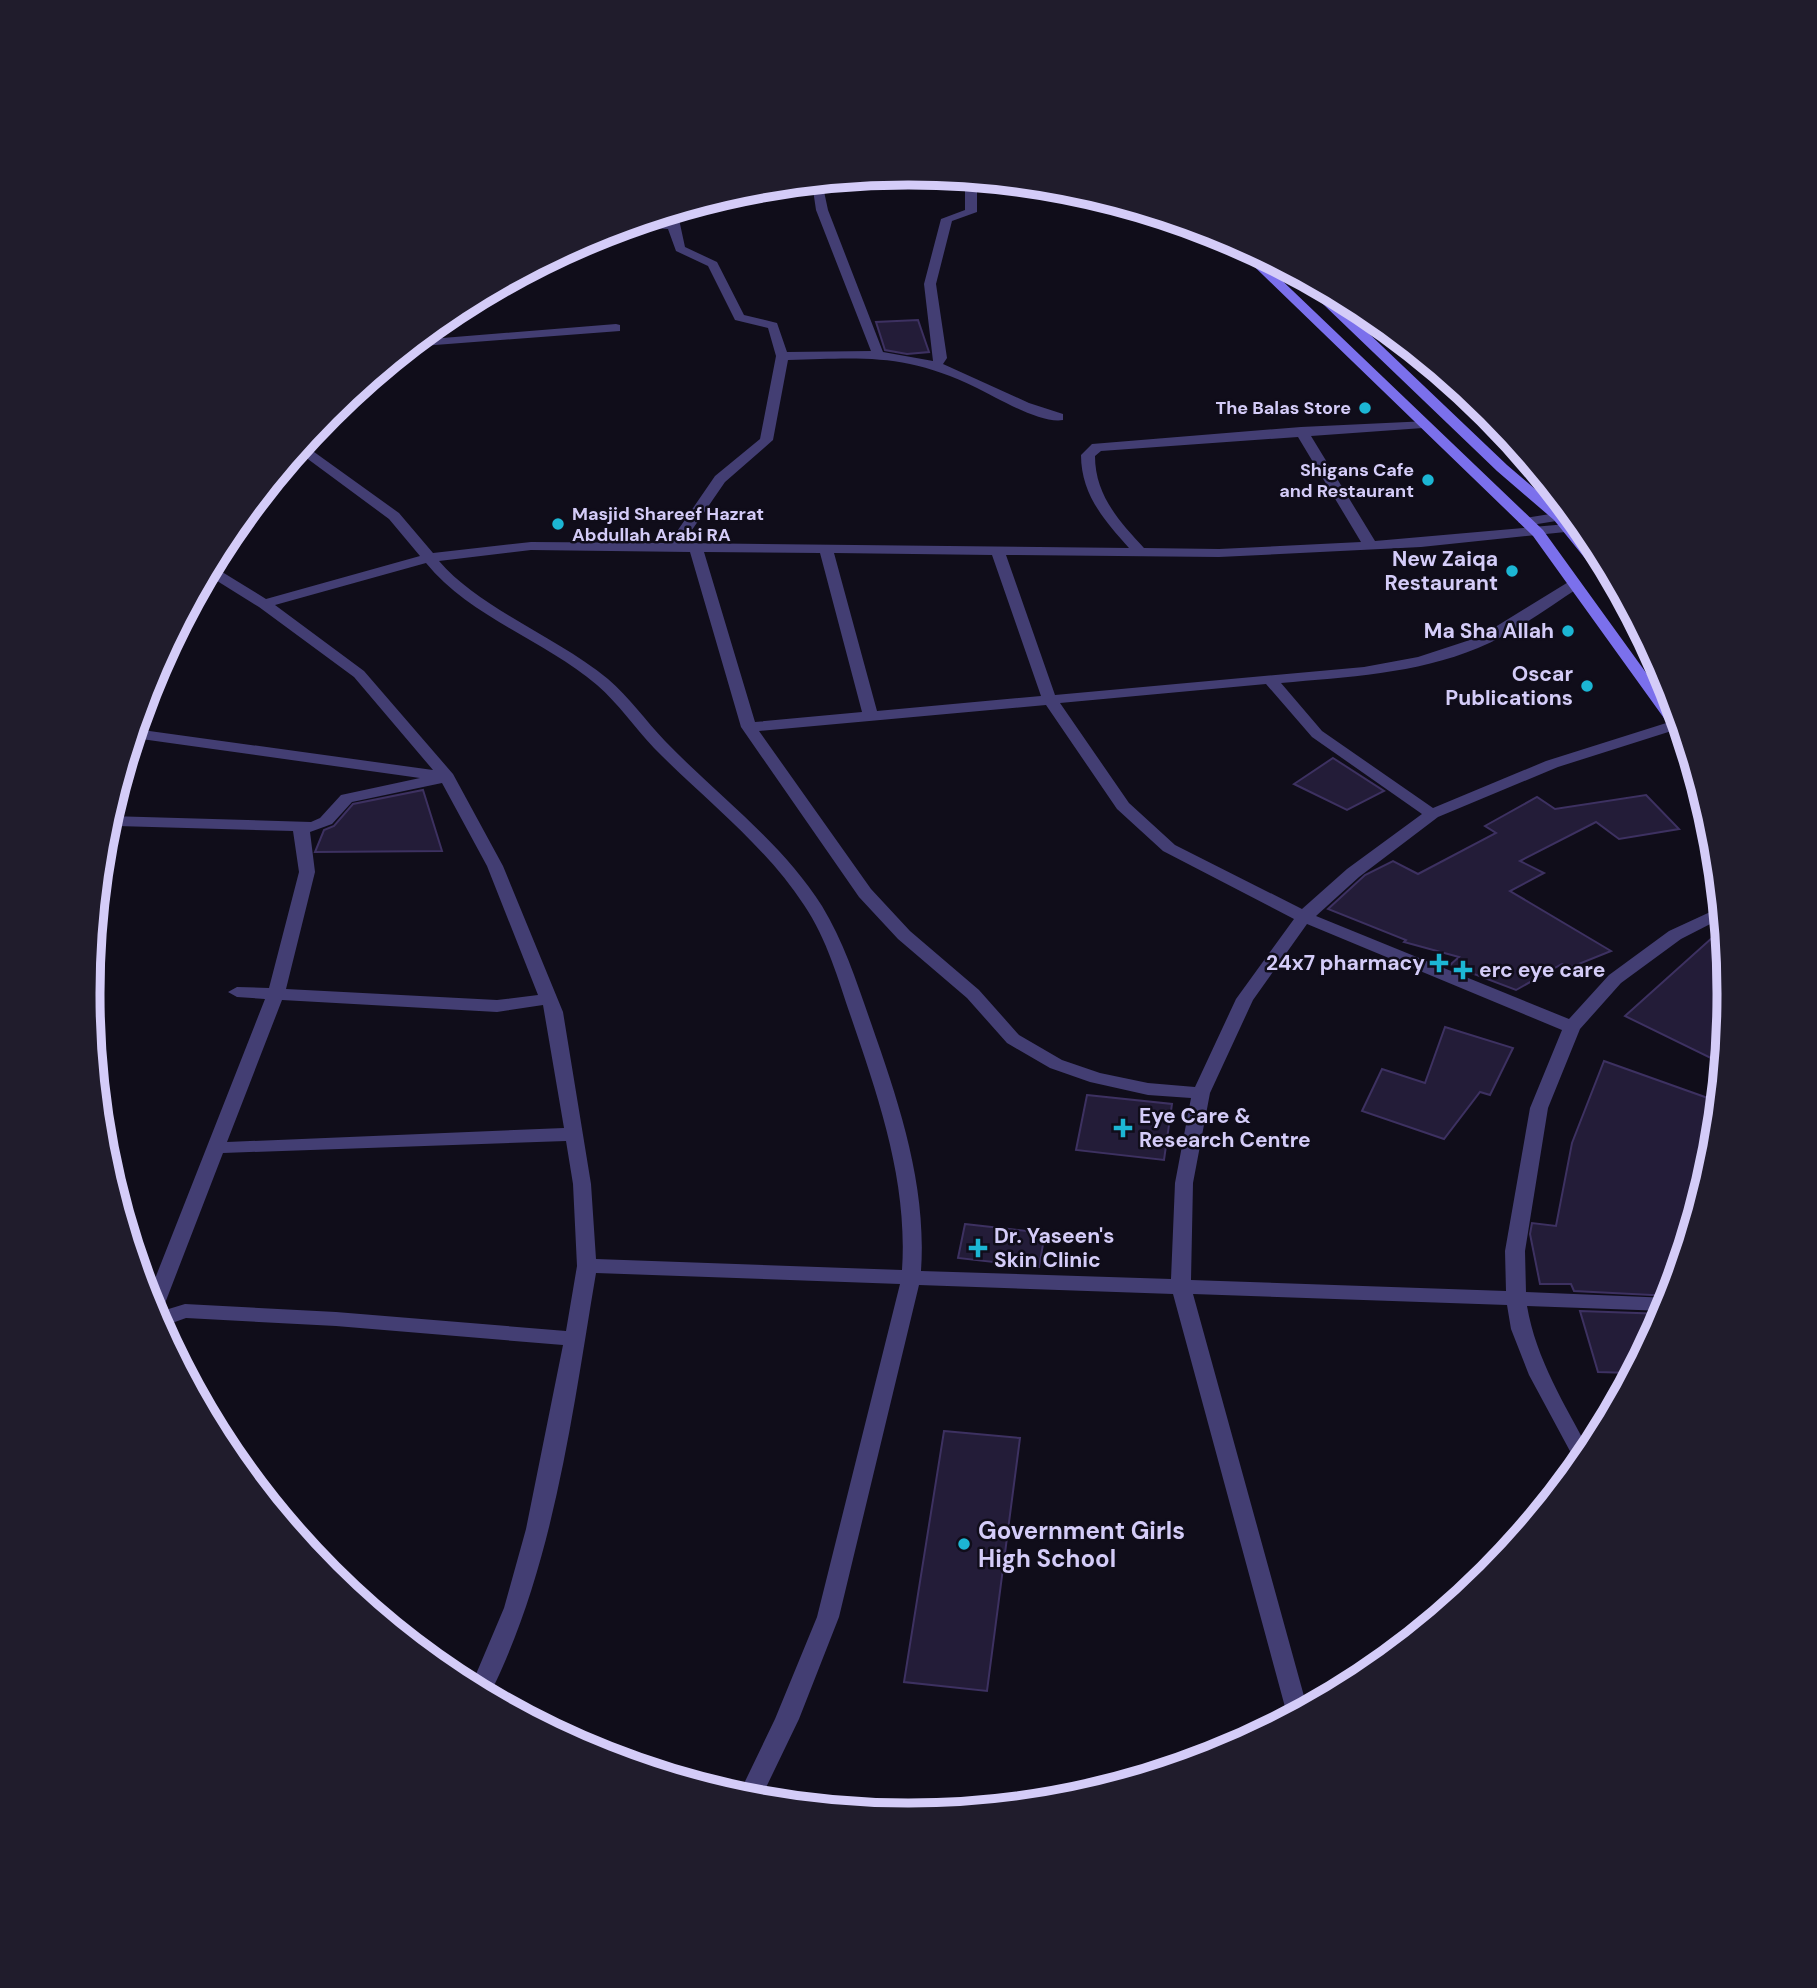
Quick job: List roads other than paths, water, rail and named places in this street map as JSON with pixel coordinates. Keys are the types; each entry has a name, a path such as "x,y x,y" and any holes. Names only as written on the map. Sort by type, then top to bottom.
{"main road":[{"path":"1260,266 1538,533 1664,708"},
{"path":"1332,306 1502,468 1556,510"}],"street":[{"path":"936,366 941,358 930,284 947,219 971,212 971,188"},
{"path":"819,191 822,210 879,356"},
{"path":"673,221 682,252 713,264 737,315 774,326 782,356 765,440 720,479 673,548"},
{"path":"657,226 673,226"},
{"path":"429,343 616,328"},
{"path":"782,356 879,356 913,359 936,366 1026,408 1058,416"},
{"path":"1140,552 1099,502 1087,464 1091,451 1109,444 1423,424"},
{"path":"1301,431 1371,546"},
{"path":"308,453 394,516 450,583 576,662 605,684 667,752 757,837 789,872 814,906 839,956 883,1083 905,1161 913,1238 911,1278 828,1617 787,1718 754,1788"},
{"path":"1525,522 1564,522"},
{"path":"264,604 428,558 531,546 998,553 1219,553 1371,546 1538,533 1566,524"},
{"path":"696,548 749,727 865,893 904,935 973,994 1013,1039 1056,1064 1096,1078 1148,1089 1201,1093"},
{"path":"826,550 870,715"},
{"path":"998,553 1049,698 1123,806 1169,848 1304,917 1572,1027"},
{"path":"217,575 264,604 359,674 447,777 495,866 555,1012 582,1184 587,1266 537,1529 515,1608 484,1682"},
{"path":"749,727 1364,671 1430,659 1499,632 1575,584"},
{"path":"1272,681 1317,734 1432,814"},
{"path":"1295,1704 1181,1287 1184,1183 1201,1093 1245,999 1304,917 1353,873 1432,814 1552,764 1672,730"},
{"path":"143,734 447,777"},
{"path":"118,821 301,827 321,824 347,797 447,777"},
{"path":"158,1296 276,993 307,872 301,827"},
{"path":"1577,1448 1521,1329 1516,1299 1515,1251 1539,1108 1572,1027 1615,979 1675,935 1713,916"},
{"path":"237,992 497,1006 549,999"},
{"path":"228,1147 574,1134"},
{"path":"587,1266 1656,1304"},
{"path":"167,1317 185,1311 336,1319 574,1339"}],"place":[{"name":"The Balas Store","path":"1365,408"},
{"name":"Shigans Cafe and Restaurant","path":"1428,480"},
{"name":"Masjid Shareef Hazrat Abdullah Arabi RA","path":"558,524"},
{"name":"New Zaiqa Restaurant","path":"1512,571"},
{"name":"Ma Sha Allah","path":"1568,631"},
{"name":"Oscar Publications","path":"1587,686"},
{"name":"24x7 pharmacy","path":"1439,963"},
{"name":"erc eye care","path":"1463,970"},
{"name":"Eye Care & Research Centre","path":"1123,1128"},
{"name":"Dr. Yaseen's Skin Clinic","path":"978,1248"},
{"name":"Government Girls High School","path":"964,1544"}]}
